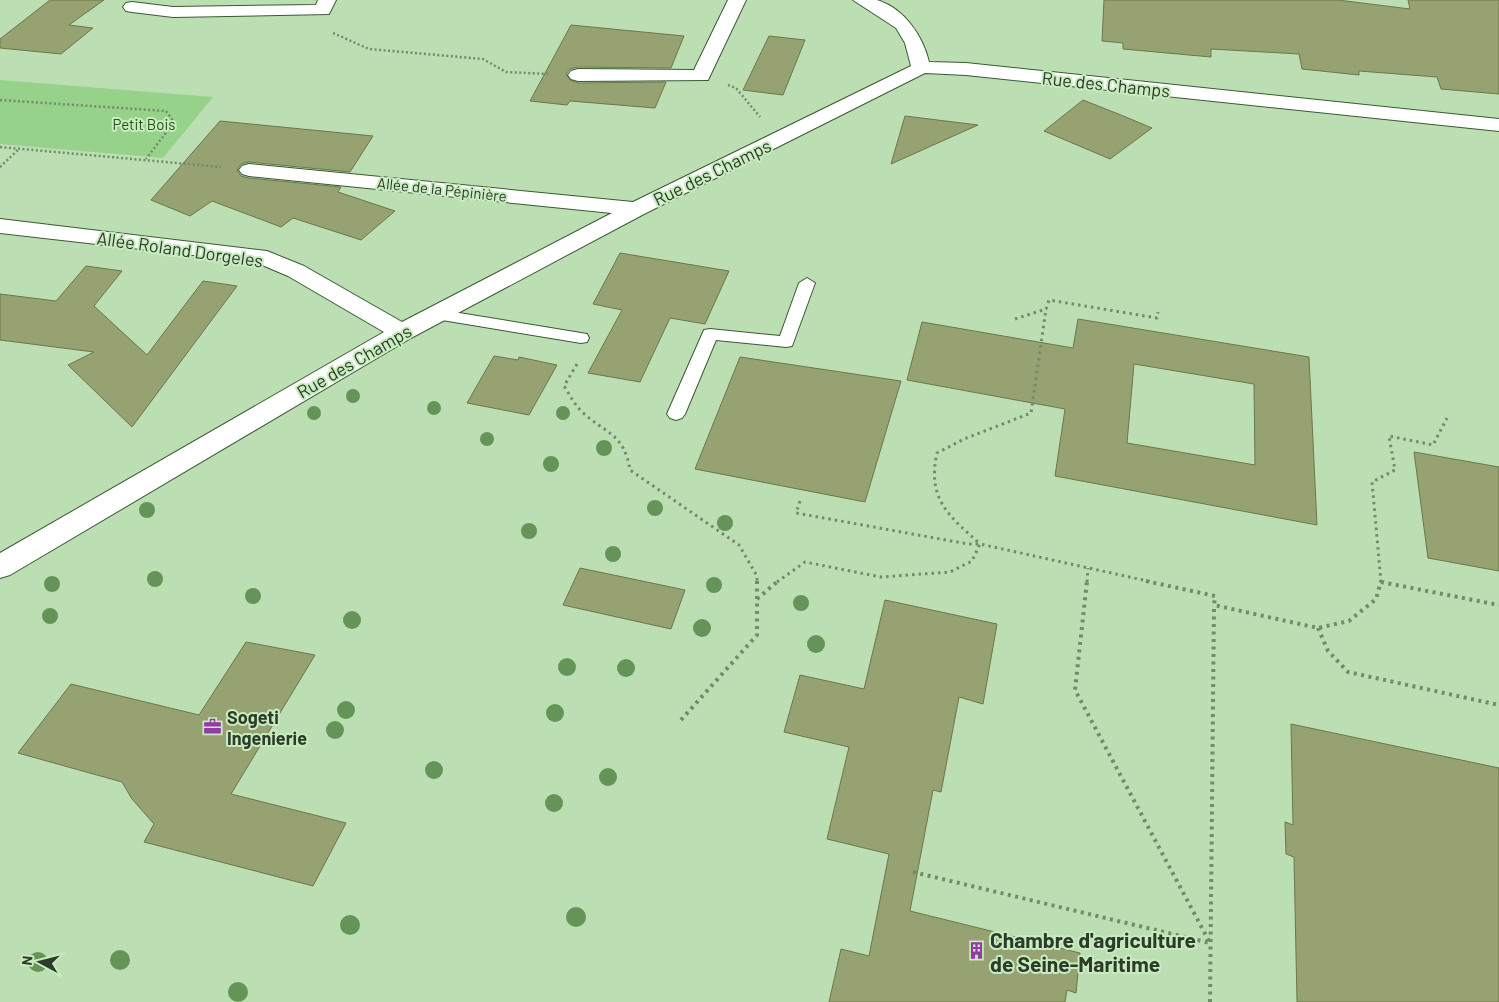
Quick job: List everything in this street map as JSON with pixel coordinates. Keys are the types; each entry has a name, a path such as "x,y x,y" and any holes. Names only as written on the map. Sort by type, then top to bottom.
{"street":[{"path":"578,75 701,76 737,0"},
{"path":"862,0 897,18 908,30 921,68"},
{"path":"132,6 173,12 325,5"},
{"name":"Rue des Champs","path":"0,567 402,332 636,209 921,68 966,69 1499,125"},
{"name":"Allée de la Pépinière","path":"249,170 636,209"},
{"name":"Allée Roland Dorgeles","path":"0,226 259,256 296,271 402,332"}],"lane":[{"path":"676,414 710,334 786,342 808,283"},
{"path":"443,310 448,316 581,338"}],"path":[{"path":"325,5 320,26 369,49 483,59 506,72 578,75"},
{"path":"0,100 166,111 174,122 145,159"},
{"path":"0,147 249,170"},
{"path":"0,167 19,149"},
{"path":"980,544 964,530 938,500 932,473 938,453 964,439 1031,413 1046,309 1049,300 1157,318 1158,312"},
{"path":"1015,319 1046,309"},
{"path":"581,338 590,340 564,386 574,404 622,442 629,455 630,470 739,545 757,576 757,635 681,720"},
{"path":"1214,605 1318,628 1349,620 1376,599 1382,582 1372,482 1395,470 1389,436 1433,445 1447,418"},
{"path":"800,502 796,513 968,544 980,544 1215,596 1210,1002"},
{"path":"757,599 788,572 805,562 881,577 942,573 950,572 972,561 980,544"},
{"path":"1088,568 1075,690 1210,942"},
{"path":"1382,582 1499,605"},
{"path":"1318,628 1328,651 1348,672 1499,705"},
{"path":"913,872 1210,942"}],"green space":[{"name":"Petit Bois","path":"0,80 213,97 163,158 0,144"}],"building":[{"path":"50,0 104,0 69,25 93,28 61,54 0,48 0,39"},
{"path":"1104,0 1338,0 1410,9 1408,0 1499,0 1499,94 1441,89 1437,77 1359,71 1359,75 1302,69 1299,54 1211,49 1211,57 1123,49 1123,43 1102,41"},
{"path":"571,25 684,36 671,68 578,67 570,69 566,74 570,80 578,83 666,82 655,108 570,101 567,105 530,101"},
{"path":"769,36 805,40 783,95 743,90"},
{"path":"1083,100 1152,128 1110,159 1044,131"},
{"path":"905,116 978,125 891,164"},
{"path":"220,121 373,136 350,172 249,162 241,164 237,170 241,176 249,178 341,187 338,192 395,211 361,240 293,218 281,227 212,201 190,216 151,200"},
{"path":"620,253 729,271 705,324 670,318 640,382 588,373 622,310 593,304"},
{"path":"86,266 122,271 94,306 147,355 203,281 237,286 132,427 68,365 94,352 0,340 0,294 56,301"},
{"path":"1078,319 1309,357 1317,525 1055,476 1065,409 907,380 922,322 1073,348","holes":["1134,364 1254,384 1255,465 1127,443"]},
{"path":"494,356 518,360 519,357 557,365 529,415 467,403"},
{"path":"740,357 901,381 865,502 695,469"},
{"path":"1414,452 1499,467 1499,571 1428,558"},
{"path":"580,568 685,590 671,629 563,605"},
{"path":"885,600 997,624 983,704 959,697 941,792 933,790 910,911 1080,953 1076,993 1067,990 1065,1002 829,1002 841,949 869,956 889,854 827,839 849,747 784,732 800,675 864,689"},
{"path":"246,642 315,655 231,794 346,823 313,886 144,842 154,824 132,799 122,782 18,753 71,684 199,715"},
{"path":"1291,724 1499,768 1499,1002 1297,1002 1294,857 1286,854 1285,822 1293,825"}],"place":[{"name":"Sogeti Ingenierie","path":"213,727"},
{"name":"Chambre d'agriculture de Seine-Maritime","path":"976,951"}]}
